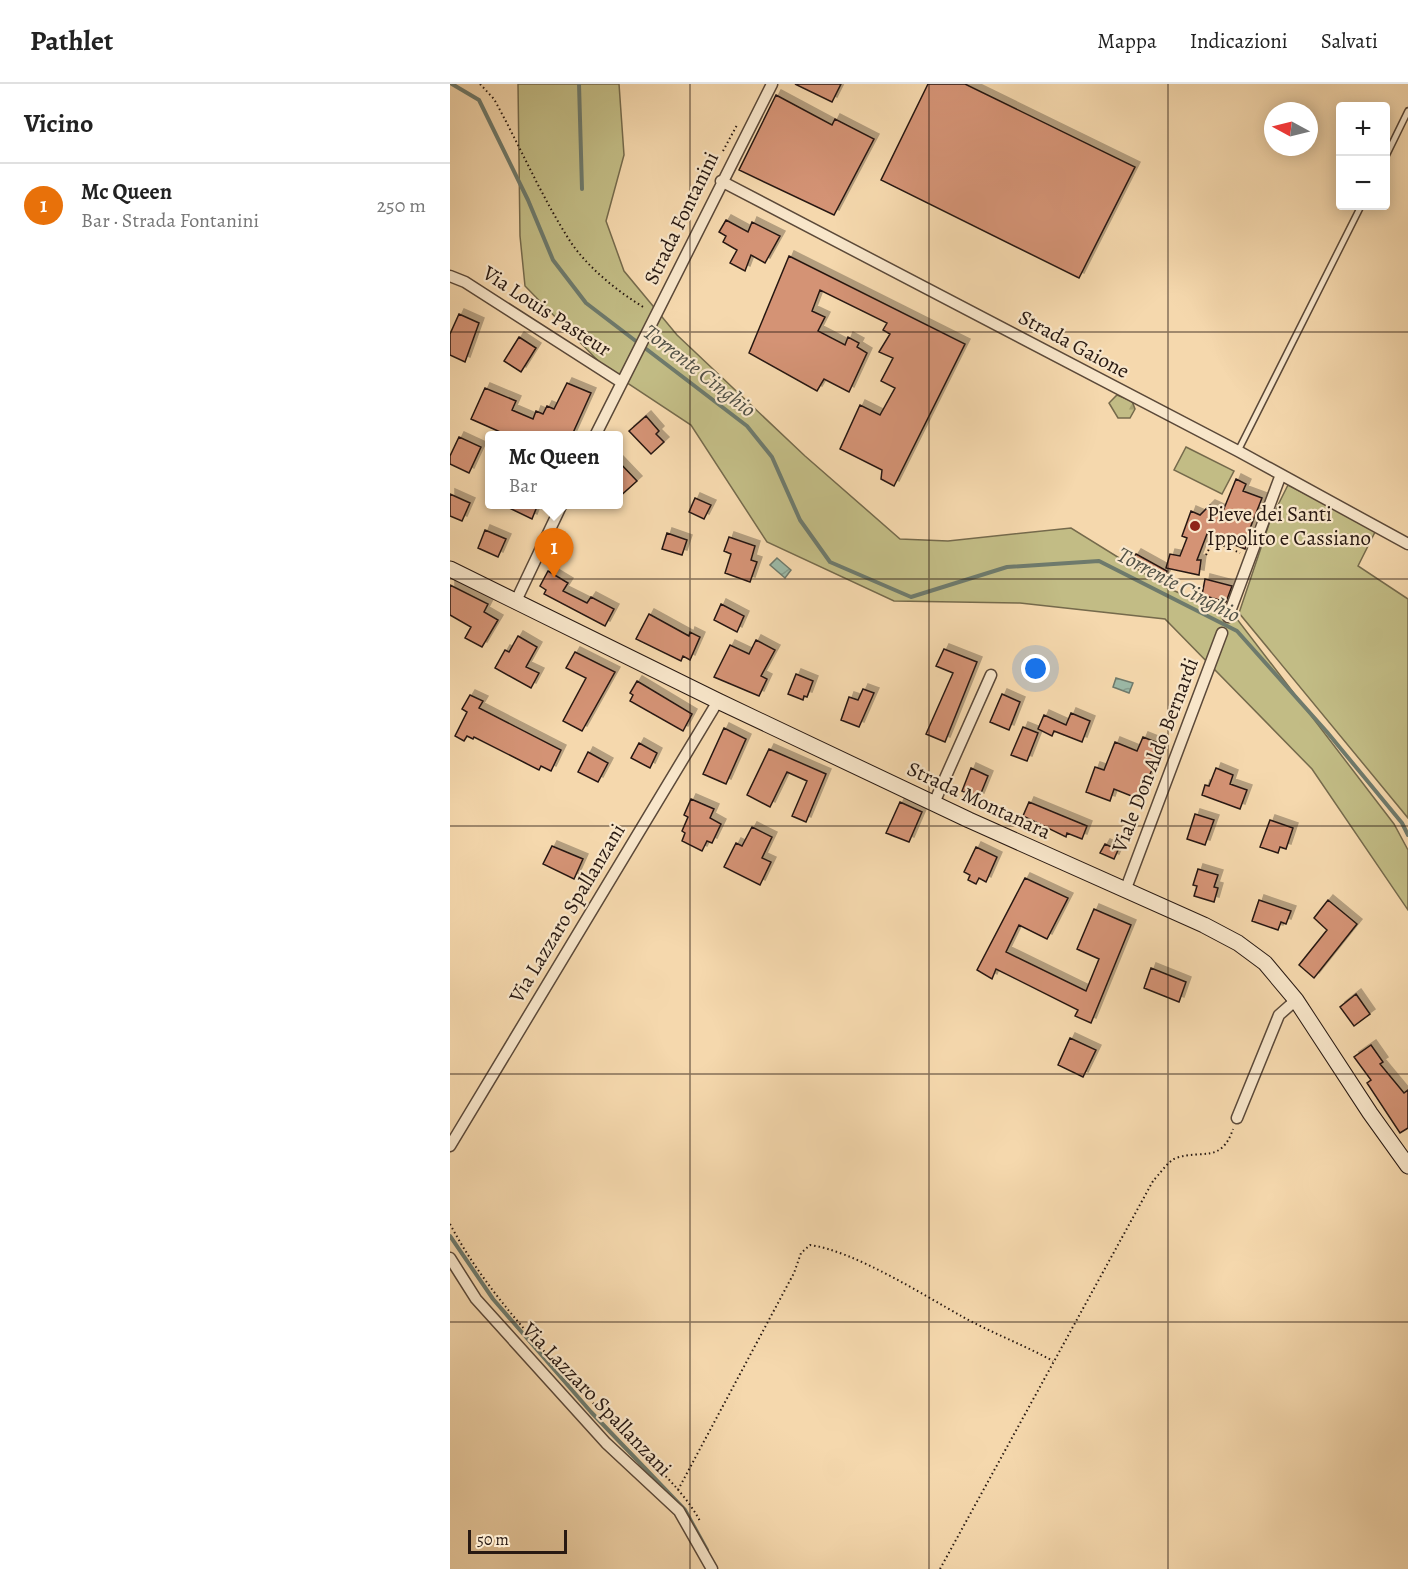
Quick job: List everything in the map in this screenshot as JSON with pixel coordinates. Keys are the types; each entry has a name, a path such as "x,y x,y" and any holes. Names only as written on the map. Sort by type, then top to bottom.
{"main road":[{"name":"Strada Montanara","path":"450,569 718,701 934,803 1204,925 1238,943 1265,963 1296,1000 1370,1113 1408,1166"}],"street":[{"name":"Strada Fontanini","path":"597,431 655,309 772,84"},
{"name":"Strada Gaione","path":"721,181 1238,452 1280,477 1408,544"},
{"name":"Via Louis Pasteur","path":"450,276 465,282 621,382"},
{"path":"1228,617 1280,477"},
{"path":"515,603 560,509"},
{"name":"Viale Don Aldo Bernardi","path":"1125,891 1222,633"},
{"path":"934,803 991,675"},
{"name":"Via Lazzaro Spallanzani","path":"450,1146 718,701"},
{"path":"1237,1118 1279,1016 1296,1000"},
{"name":"Via Lazzaro Spallanzani","path":"450,1258 477,1299 606,1443 679,1511 712,1569"}],"lane":[{"path":"1390,148 1408,111"},
{"path":"1238,452 1359,210"}],"path":[{"path":"480,84 494,99 571,242 602,275 630,299 655,309"},
{"path":"1206,555 1213,541 1251,558"},
{"path":"940,1569 1153,1181 1174,1159 1212,1154 1228,1145 1237,1118"},
{"path":"450,1224 465,1253 516,1318 615,1426 690,1501 705,1530"},
{"path":"678,1490 794,1273 801,1253 810,1245 825,1247 896,1279 965,1318 1053,1361"}],"green space":[{"path":"518,84 619,84 624,155 606,221 624,271 677,335 805,456 900,539 948,541 1071,528 1166,587 1237,619 1394,824 1408,850 1408,910 1312,769 1165,619 1020,603 894,601 767,542 691,425 606,369 525,286 520,236"},
{"path":"1117,395 1132,401 1135,409 1130,418 1118,418 1109,403"},
{"path":"1186,447 1234,471 1222,494 1174,470"},
{"path":"1288,485 1376,530 1358,566 1408,599 1408,818 1239,613 1270,521"}],"water":[{"path":"777,558 791,570 785,578 770,565"},
{"path":"1116,678 1133,683 1129,693 1113,687"}],"building":[{"path":"795,84 841,84 832,102"},
{"path":"928,84 965,84 1135,167 1079,278 881,180"},
{"path":"776,95 832,125 835,119 874,139 834,215 739,170"},
{"path":"726,220 748,232 752,222 780,236 765,263 751,255 745,271 730,263 737,250 723,242 726,236 719,232"},
{"path":"789,256 965,344 894,486 881,479 882,470 840,449 860,405 880,415 895,388 881,381 893,358 879,352 890,334 883,330 887,323 820,290 812,311 825,317 818,331 845,345 848,337 859,343 857,347 867,353 849,392 824,379 817,391 749,353"},
{"path":"459,314 479,323 465,362 450,355 450,334"},
{"path":"519,337 536,348 521,372 504,361"},
{"path":"567,383 591,393 574,431 498,431 471,419 485,388 516,401 512,410 533,419 536,411 543,414 547,406 554,409"},
{"path":"646,416 659,431 656,434 664,442 651,454 629,431"},
{"path":"459,437 481,447 469,473 450,464 450,456"},
{"path":"623,466 637,481 623,494"},
{"path":"1236,479 1246,484 1243,491 1262,498 1247,536 1250,537 1245,549 1207,534 1197,560 1201,560 1199,575 1166,568 1170,554 1180,556 1187,538 1182,536 1191,511 1200,515 1210,505 1223,511"},
{"path":"450,494 470,503 462,521 450,516"},
{"path":"695,498 711,505 704,519 689,512"},
{"path":"511,509 536,509 532,519"},
{"path":"485,530 506,539 498,557 478,548"},
{"path":"667,533 687,540 682,555 662,549"},
{"path":"729,537 755,546 751,560 757,562 750,582 725,573 731,554 724,551"},
{"path":"1136,554 1167,571 1163,580 1131,562"},
{"path":"548,571 568,583 563,591 587,603 591,597 614,609 605,626 544,594 546,590 540,586"},
{"path":"1205,579 1232,586 1226,602 1202,595"},
{"path":"450,585 488,604 484,612 498,620 482,647 465,638 471,627 450,615"},
{"path":"721,604 744,616 737,632 714,620"},
{"path":"649,614 689,636 690,632 700,637 690,660 683,656 681,661 636,639"},
{"path":"518,636 537,647 526,667 539,673 531,688 495,668 505,650 509,652"},
{"path":"756,640 775,650 761,676 767,679 759,696 714,677 730,645 749,654"},
{"path":"944,649 977,662 945,742 926,734 953,673 936,666"},
{"path":"575,652 615,672 582,731 563,721 586,678 566,668"},
{"path":"796,674 813,681 807,697 804,696 803,700 788,694"},
{"path":"637,681 692,714 683,731 630,701 633,695 630,693"},
{"path":"863,689 874,693 859,727 841,720 849,697 858,700"},
{"path":"1002,694 1020,702 1009,730 990,722"},
{"path":"470,695 483,701 479,708 561,750 551,771 541,766 539,770 474,737 473,739 467,736 464,741 455,736 467,712 462,709"},
{"path":"1071,713 1090,721 1082,742 1054,731 1052,736 1038,729 1044,715 1066,725"},
{"path":"1023,727 1038,733 1027,761 1011,755"},
{"path":"724,728 746,739 726,784 703,774"},
{"path":"1143,737 1163,745 1139,799 1114,789 1110,801 1086,792 1095,767 1104,770 1115,742 1137,751"},
{"path":"639,743 657,753 650,768 631,758"},
{"path":"769,749 826,774 806,822 792,816 807,781 787,772 770,807 747,795"},
{"path":"588,752 608,763 598,782 578,772"},
{"path":"971,768 988,776 979,798 962,791"},
{"path":"1216,768 1233,775 1230,784 1247,790 1240,809 1202,795 1205,785 1209,786"},
{"path":"691,799 714,809 710,818 721,824 712,843 707,841 702,851 682,841 685,833 682,831 688,817 684,815"},
{"path":"900,802 922,812 909,842 886,833"},
{"path":"1029,802 1087,826 1082,839 1067,833 1066,837 1023,816"},
{"path":"1195,814 1214,820 1205,845 1187,839"},
{"path":"1270,820 1293,828 1286,849 1280,847 1278,853 1260,847"},
{"path":"752,827 772,837 762,858 771,862 760,885 724,867 736,843 742,846"},
{"path":"1105,844 1118,850 1114,859 1100,853"},
{"path":"552,846 583,859 574,879 543,864"},
{"path":"976,847 997,857 986,882 979,878 976,884 968,880 970,875 964,872"},
{"path":"1198,869 1218,875 1214,887 1218,888 1214,902 1194,896 1197,886 1193,885"},
{"path":"1025,878 1068,898 1047,939 1019,925 1006,952 1086,991 1099,959 1077,949 1094,909 1131,925 1091,1023 1075,1016 1078,1010 996,969 992,979 977,970"},
{"path":"1259,900 1291,911 1286,924 1281,922 1278,930 1252,921"},
{"path":"1328,900 1357,924 1314,978 1299,965 1327,930 1314,918"},
{"path":"1151,968 1186,982 1179,1002 1144,988"},
{"path":"1356,994 1370,1014 1354,1026 1340,1007"},
{"path":"1070,1038 1096,1050 1083,1077 1058,1065"},
{"path":"1371,1045 1383,1062 1380,1064 1404,1093 1408,1090 1408,1128 1400,1133 1367,1083 1371,1080 1354,1057"}],"waterway":[{"name":"Torrente Cinghio","path":"452,84 479,100 528,200 553,260 586,303 747,426 772,457 800,520 830,562 911,597 1007,567 1099,561 1237,631 1327,732 1402,823 1408,835"},
{"name":"Torrente Cinghio","path":"579,84 582,189"},
{"path":"450,1236 493,1299 591,1412 685,1510 707,1550"}],"place":[{"name":"Pieve dei Santi Ippolito e Cassiano","path":"1195,526"},
{"name":"Mc Queen","path":"554,578"}]}
